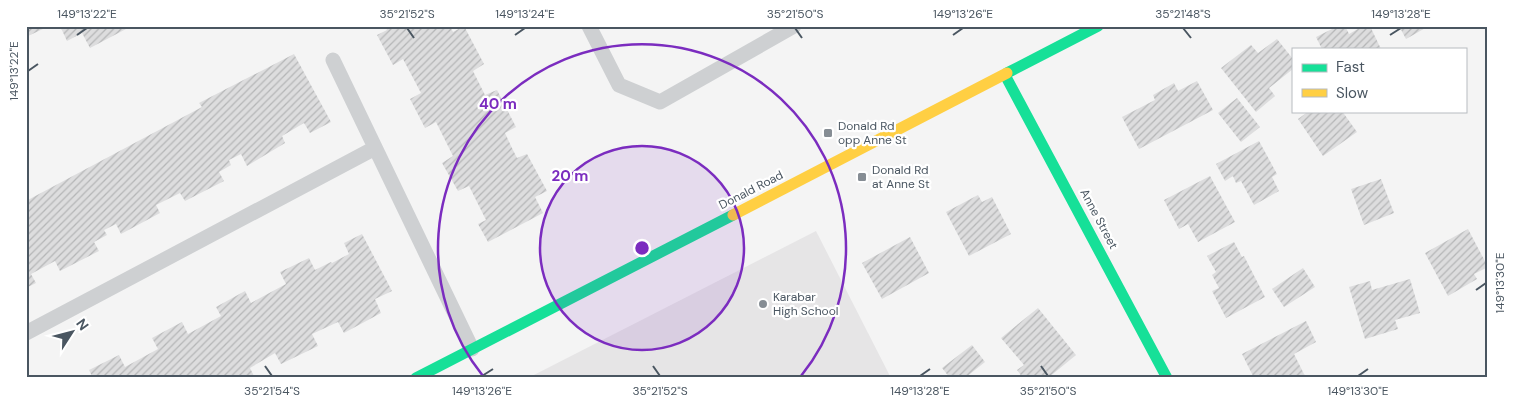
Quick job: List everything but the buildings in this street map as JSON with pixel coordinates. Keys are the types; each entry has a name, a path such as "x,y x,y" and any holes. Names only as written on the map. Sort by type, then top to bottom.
{"street":[{"name":"Donald Road","path":"416,378 1098,26"},
{"name":"Anne Street","path":"1005,75 1167,378"}],"lane":[{"path":"589,26 620,85 660,102 794,26"},
{"path":"1064,26 1070,41"},
{"path":"333,60 472,349"},
{"path":"26,333 375,148"}],"shaded area":[{"name":"Karabar High School","path":"816,231 891,378 528,378"}],"traffic: fast":[{"path":"1007,73 1098,26"},
{"path":"1005,75 1167,378"},
{"path":"416,378 733,215"}],"traffic: slow":[{"path":"733,215 1007,73"}],"place":[{"name":"Donald Rd opp Anne St","path":"828,133"},
{"name":"Donald Rd at Anne St","path":"862,177"},
{"name":"Karabar High School","path":"763,304"}]}
